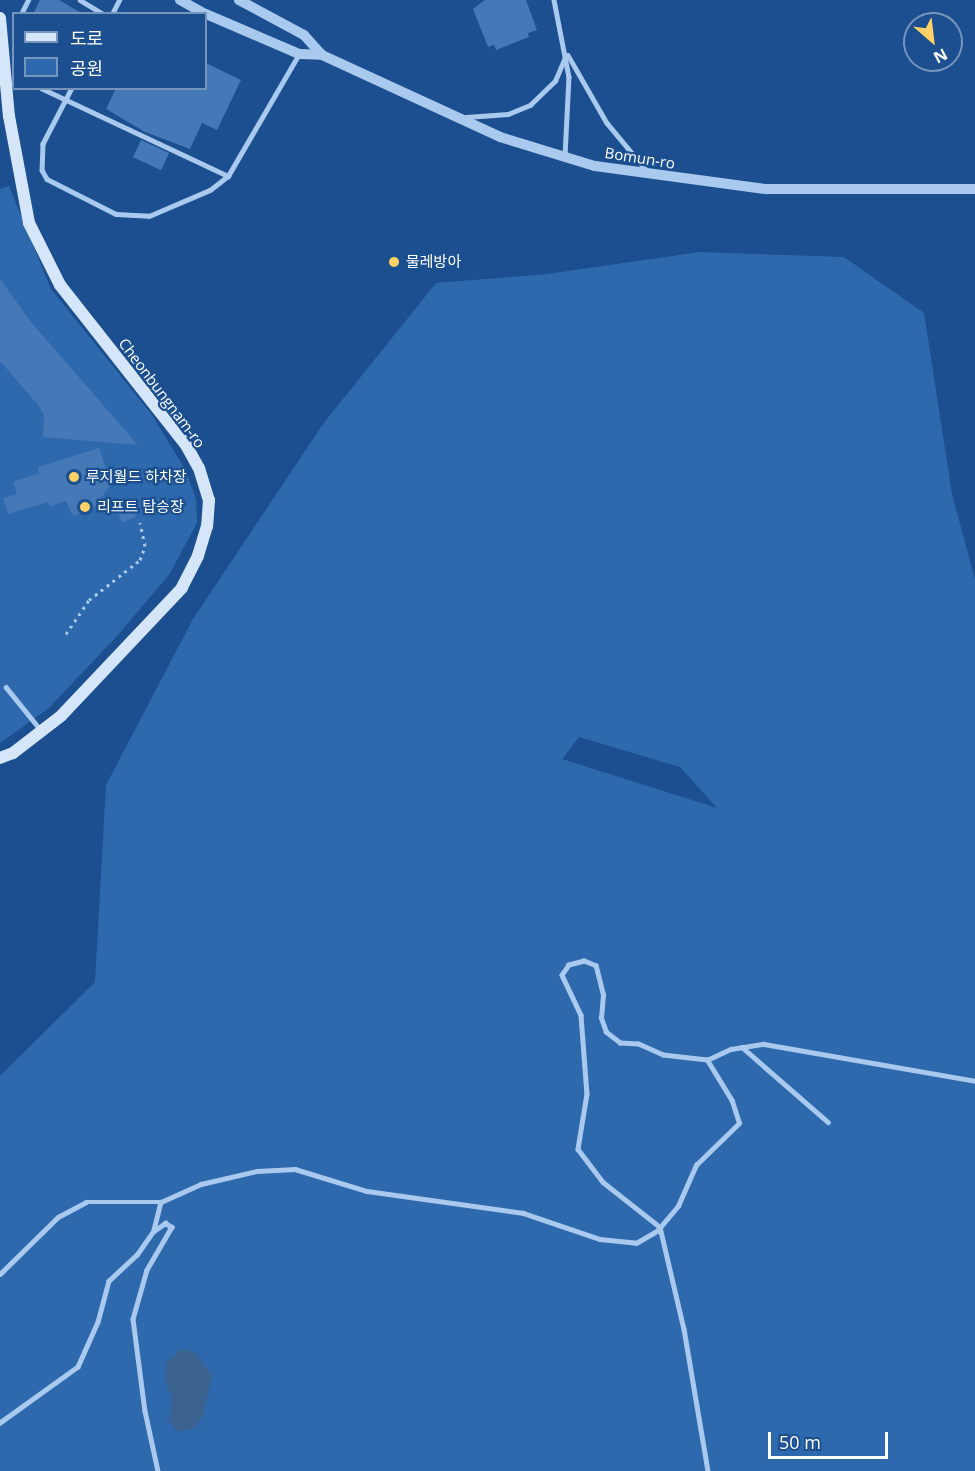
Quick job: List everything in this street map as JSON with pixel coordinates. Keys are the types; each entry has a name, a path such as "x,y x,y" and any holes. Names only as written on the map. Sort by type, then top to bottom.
{"main road":[{"name":"Cheonbungnam-ro","path":"0,18 9,72 14,149 29,224 60,285 186,445 199,468 209,500 198,556 182,588 61,716 0,758"}],"street":[{"name":"Bomun-ro","path":"180,0 201,12"},
{"name":"Bomun-ro","path":"239,0 304,35 322,55"},
{"name":"Bomun-ro","path":"207,15 299,54 322,55 500,137 565,157 650,174 766,189 975,189"}],"lane":[{"path":"80,0 100,12"},
{"path":"554,0 567,52 569,120 565,157"},
{"path":"458,118 508,114 530,105 555,81 567,52"},
{"path":"567,52 601,114 650,174"},
{"path":"71,90 43,144 42,170 47,179 116,214 148,216 170,210 210,190 228,176 299,54"},
{"path":"45,90 228,176"},
{"path":"6,687 42,731"},
{"path":"708,1471 684,1329 660,1227 603,1182 578,1149 587,1094 581,1015 562,975 569,965 584,961 596,966 603,995 601,1018 606,1032 620,1043 638,1044 663,1055 707,1060 742,1047 764,1044 975,1081"},
{"path":"742,1047 828,1122"},
{"path":"0,1274 58,1217 86,1202 161,1202 201,1184 257,1171 295,1169 367,1191 523,1213 600,1239 636,1243 660,1227 678,1206 696,1165 739,1123 732,1101 707,1060"},
{"path":"154,1231 161,1202"},
{"path":"0,1423 78,1367 98,1322 109,1281 137,1255 154,1231 165,1223 172,1227 147,1270 134,1319 145,1411 158,1471"}],"path":[{"path":"66,634 89,600 140,560 145,546 140,523"}],"green space":[{"path":"9,186 51,289 152,415 185,469 196,499 197,523 169,575 117,636 48,709 0,743 0,189"},
{"path":"700,252 844,257 924,313 952,494 975,579 975,1471 0,1471 0,1076 95,982 106,785 193,619 323,424 436,283 547,274","holes":["579,737 680,767 717,808 562,759"]}],"shaded area":[{"path":"182,1349 196,1353 212,1376 203,1416 194,1428 177,1432 169,1420 172,1397 166,1382 166,1362"}],"building":[{"path":"40,0 59,0 80,12 34,12"},
{"path":"485,0 526,0 537,30 528,33 529,37 496,50 494,45 488,47 473,9"},
{"path":"207,63 241,80 217,130 202,123 190,149 145,132 106,109 115,90 207,90"},
{"path":"141,140 169,153 161,170 133,157"},
{"path":"0,279 31,322 138,445 43,437 44,416 39,406 0,361"},
{"name":"루지월드 하차장","path":"99,448 111,484 91,512 72,515 66,501 50,506 48,502 8,514 3,498 17,494 13,482 39,473 38,467"},
{"path":"129,501 136,517 122,523 115,507"}],"place":[{"name":"물레방아","path":"394,262"},
{"name":"루지월드 하차장","path":"74,477"},
{"name":"리프트 탑승장","path":"85,507"}]}
